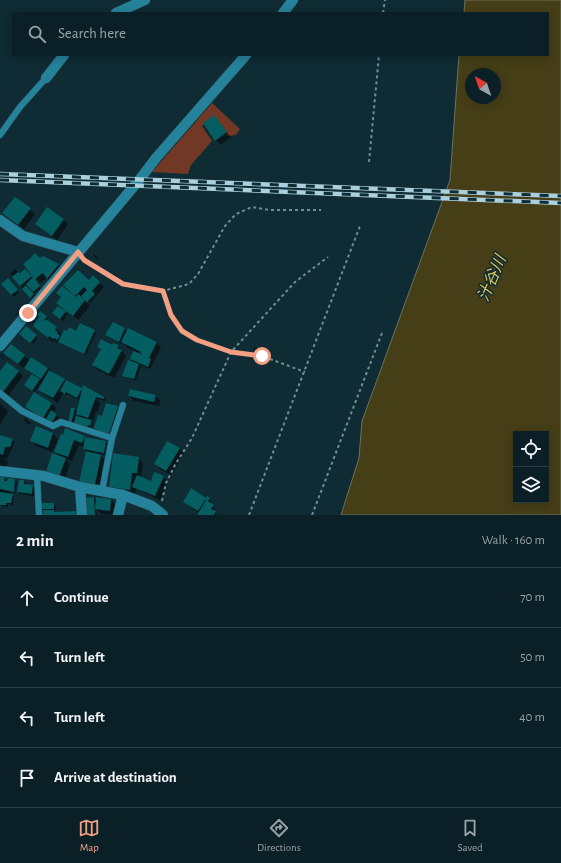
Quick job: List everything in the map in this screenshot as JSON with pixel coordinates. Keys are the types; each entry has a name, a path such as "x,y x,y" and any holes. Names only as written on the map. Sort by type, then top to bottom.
{"street":[{"path":"118,12 145,0"},
{"path":"284,12 293,0"},
{"path":"46,78 63,56"},
{"path":"0,346 156,158 245,56"},
{"path":"0,220 23,236 78,252"},
{"path":"0,471 44,476 80,487 123,495 152,506 162,514"},
{"path":"80,487 82,515"},
{"path":"118,515 123,495"}],"lane":[{"path":"0,135 20,106 46,78"},
{"path":"0,393 22,411 52,426 61,422 112,438"},
{"path":"102,491 112,438 124,405"},
{"path":"37,475 39,515"}],"path":[{"path":"383,12 385,0"},
{"path":"369,162 379,56"},
{"path":"78,252 84,260 123,284 163,291 189,284 198,274 225,226 236,214 252,207 270,210 321,210"},
{"path":"249,515 360,226"},
{"path":"162,514 163,496 166,483 175,465 192,438 231,352 295,282 328,257"},
{"path":"163,291 171,315 182,331 197,340 231,352 262,356 305,372"},
{"path":"312,515 382,333"}],"shaded area":[{"path":"212,103 240,129 236,135 228,136 214,117 202,126 212,141 191,165 188,174 152,172"}],"water":[{"name":"汁谷川","path":"465,0 561,0 561,515 341,515 359,458 362,421 450,180 459,56 549,56 549,12 464,12"}],"building":[{"path":"214,115 227,132 215,141 203,123"},
{"path":"15,197 31,208 18,225 2,213"},
{"path":"47,207 64,219 52,236 35,224"},
{"path":"35,253 40,258 43,256 59,264 47,279 43,273 35,279 40,286 33,292 26,284 33,277 23,264"},
{"path":"25,269 32,276 20,286 12,277"},
{"path":"78,270 89,280 93,275 100,282 92,291 95,294 87,302 81,296 87,290 84,287 75,296 63,285"},
{"path":"8,278 18,290 11,295 1,284"},
{"path":"26,285 34,294 30,298 22,289"},
{"path":"62,286 76,297 78,294 85,300 73,316 56,303 61,297 56,293"},
{"path":"58,306 66,311 60,319 52,313"},
{"path":"40,311 47,316 44,320 45,321 46,319 57,327 55,330 60,336 57,340 49,336 48,338 33,326 39,316 37,315"},
{"path":"113,322 125,328 119,342 105,335"},
{"path":"80,323 95,330 84,354 58,342 64,330 67,331 69,327 76,331"},
{"path":"26,326 37,335 30,343 19,334"},
{"path":"128,328 157,342 149,358 151,359 148,367 130,359 133,351 144,355 121,342"},
{"path":"101,339 112,345 113,343 119,345 117,348 122,350 109,374 92,365 101,349 97,347"},
{"path":"11,344 25,355 18,364 3,353"},
{"path":"31,357 48,368 41,379 24,368"},
{"path":"128,360 139,364 134,379 122,376"},
{"path":"7,362 19,371 3,392 0,389 0,371"},
{"path":"49,370 65,379 53,398 38,390"},
{"path":"32,374 40,379 32,391 24,385"},
{"path":"66,380 82,388 77,398 66,392 65,394 60,391"},
{"path":"83,385 104,397 104,399 96,397 88,418 76,414"},
{"path":"130,389 156,395 154,402 128,396"},
{"path":"34,392 52,403 43,418 25,407"},
{"path":"106,403 118,406 109,434 98,431 94,428 98,415 102,416"},
{"path":"71,408 75,408 71,424 68,423"},
{"path":"51,410 57,414 52,422 46,419"},
{"path":"76,416 92,420 90,426 88,425 87,429 73,425"},
{"path":"36,426 53,433 48,448 30,441"},
{"path":"65,428 85,436 82,443 74,440 68,457 54,452"},
{"path":"0,435 13,439 10,447 5,447 3,455 0,454"},
{"path":"85,437 106,441 104,453 83,449"},
{"path":"167,441 180,448 166,471 154,464"},
{"path":"86,451 101,455 95,485 79,482"},
{"path":"52,453 66,458 59,477 46,472"},
{"path":"113,453 139,457 137,473 132,473 130,490 109,487"},
{"path":"154,472 164,476 155,496 132,487 137,475 151,481"},
{"path":"0,476 5,477 4,481 7,481 8,478 15,479 14,492 0,489"},
{"path":"19,480 24,480 24,484 33,485 32,494 17,492"},
{"path":"191,488 206,498 207,496 210,498 208,501 214,505 211,509 216,511 214,515 197,515 206,500 198,511 183,502"},
{"path":"0,492 13,494 11,503 0,505"},
{"path":"94,497 95,515 85,515 85,498"},
{"path":"96,497 111,499 110,511 95,509"},
{"path":"41,503 54,503 54,509 41,509"},
{"path":"43,510 54,510 54,512 77,511 77,515 43,515"}],"railway":[{"path":"0,174 561,196"},
{"path":"0,180 561,203"}],"route":[{"path":"28,313 78,252 84,260 123,284 163,291 171,315 182,331 197,340 231,352 262,356"}]}
